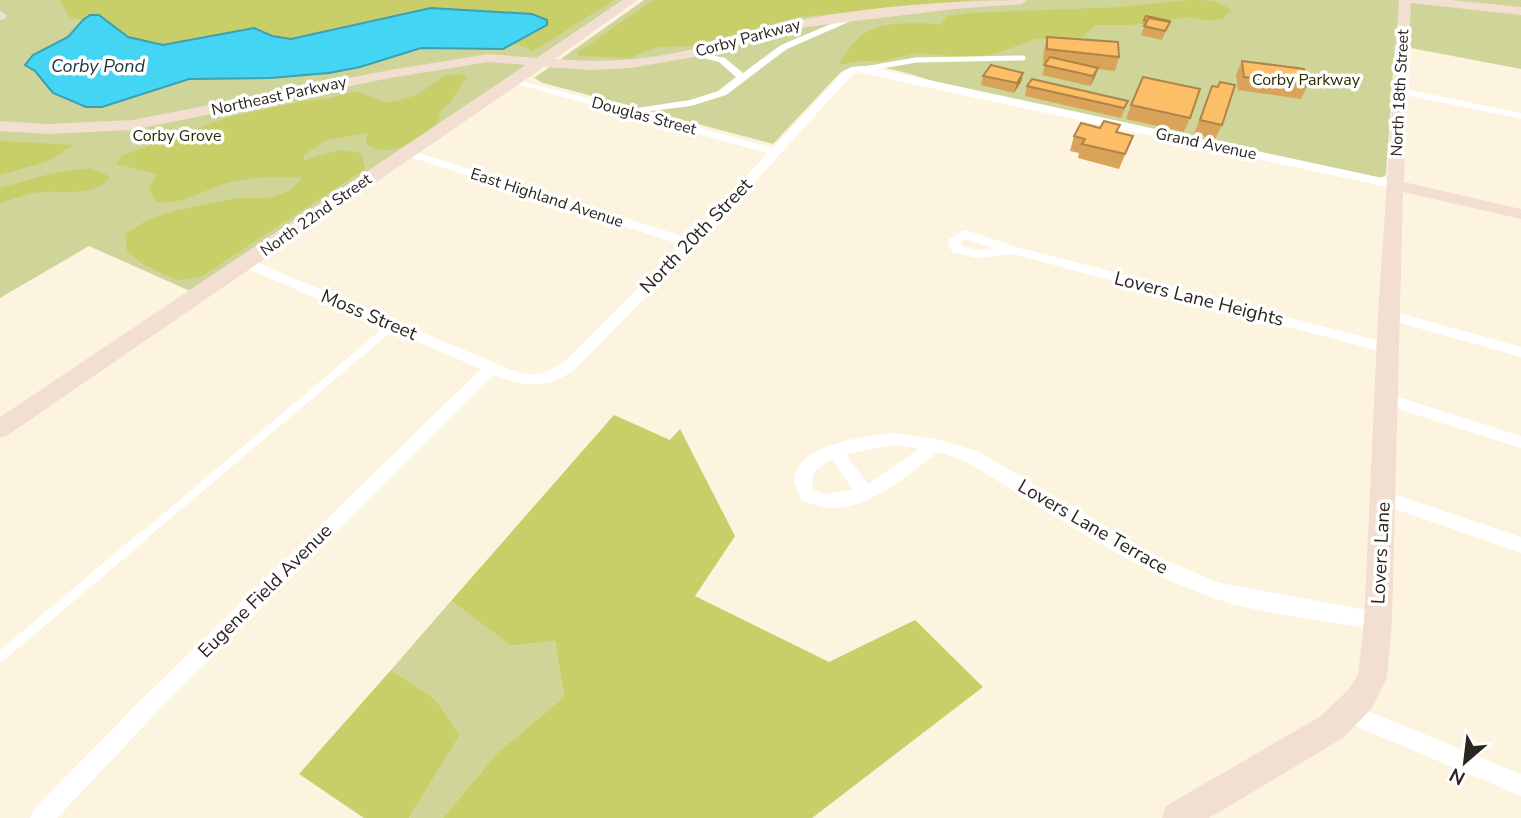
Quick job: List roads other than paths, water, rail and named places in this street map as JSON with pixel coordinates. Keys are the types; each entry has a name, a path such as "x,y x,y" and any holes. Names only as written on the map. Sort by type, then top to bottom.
{"street":[{"name":"North 22nd Street","path":"0,429 519,75 557,56 632,0"},
{"name":"Corby Parkway","path":"557,56 592,66 630,64 695,52 805,23 1021,0"},
{"path":"1415,0 1521,11"},
{"name":"North 18th Street","path":"1396,185 1405,6"},
{"path":"632,112 708,99 722,93 784,47 855,17"},
{"path":"695,52 722,60 742,77"},
{"name":"Northeast Parkway","path":"3,123 48,129 132,125 465,61 557,56"},
{"name":"North 20th Street","path":"492,368 535,382 558,375 690,243 847,74 855,69 864,69"},
{"name":"Grand Avenue","path":"864,69 1521,214"},
{"name":"Douglas Street","path":"519,75 632,112 776,152"},
{"path":"1400,91 1521,116"},
{"name":"East Highland Avenue","path":"405,152 690,243"},
{"name":"Lovers Lane","path":"1178,818 1332,727 1360,699 1372,678 1378,621 1384,498 1388,315 1396,185"},
{"name":"Lovers Lane Heights","path":"1012,250 1387,348"},
{"name":"Moss Street","path":"246,263 492,368"},
{"path":"1388,315 1521,352"},
{"name":"Eugene Field Avenue","path":"41,818 147,708 492,368"},
{"path":"1385,399 1521,442"},
{"name":"Lovers Lane Terrace","path":"936,445 883,485 865,493 826,501 807,495 800,484 801,476 820,456 858,444 894,439 936,445 971,456 1155,565 1184,578 1245,598 1378,621"},
{"path":"835,452 865,493"},
{"path":"1384,498 1521,545"},
{"path":"1348,713 1521,785"}],"lane":[{"path":"864,69 916,60 1023,58"},
{"path":"0,657 393,325"}],"water":[{"name":"Corby Pond","path":"431,8 532,14 547,20 547,25 503,49 421,48 360,67 329,73 270,78 189,79 102,107 86,107 53,93 35,71 25,65 33,55 68,37 90,15 99,15 128,37 163,45 254,28 272,36 291,39"}],"park label":[{"name":"Corby Grove","path":"177,136"}]}
